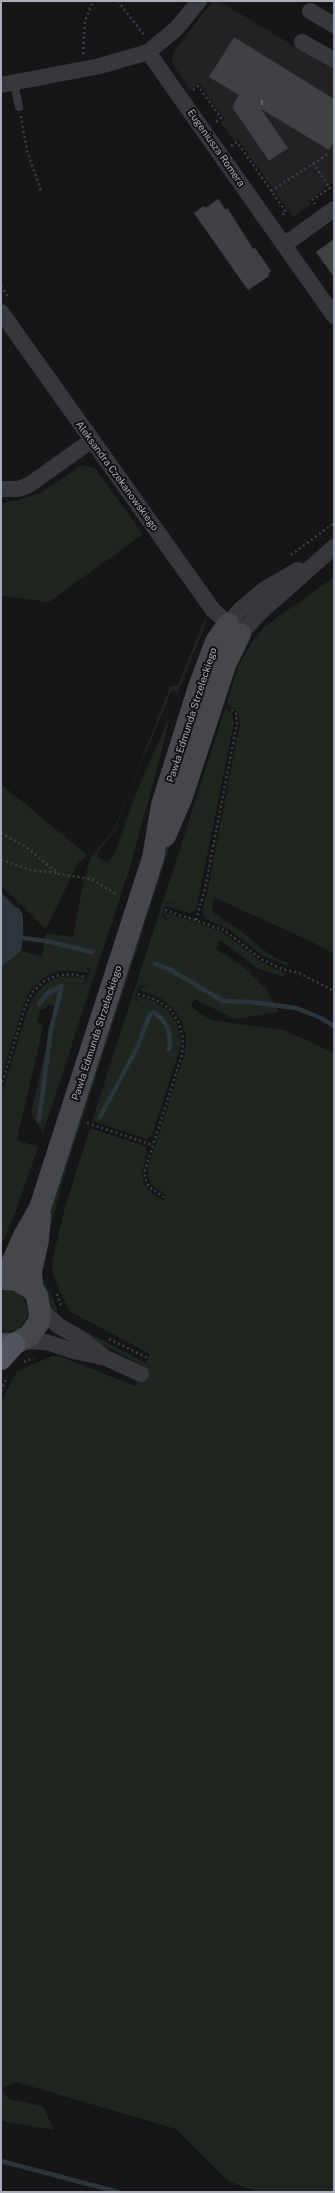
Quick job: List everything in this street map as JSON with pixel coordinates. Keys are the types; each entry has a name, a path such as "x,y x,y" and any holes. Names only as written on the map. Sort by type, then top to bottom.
{"main road":[{"name":"Pawła Edmunda Strzeleckiego","path":"1,1278 11,1265 24,1236 40,1208 153,858 175,813 231,650 234,629"},
{"name":"Pawła Edmunda Strzeleckiego","path":"9,1347 29,1336 37,1326 40,1313 42,1295 31,1272 38,1240 40,1208"},
{"path":"1,1278 17,1280 42,1295"}],"street":[{"path":"8,84 100,66 147,45 176,28 198,1"},
{"path":"310,11 334,25"},
{"path":"302,42 334,60"},
{"name":"Eugeniusza Romera","path":"147,45 334,316"},
{"path":"284,245 327,210"},
{"name":"Aleksandra Czekanowskiego","path":"1,312 213,610 234,629"},
{"path":"1,489 18,489 29,485 92,440"},
{"name":"Pawła Edmunda Strzeleckiego","path":"234,629 260,613 330,550"},
{"path":"42,1295 52,1321 80,1338 106,1358"},
{"path":"9,1347 46,1342 74,1351 106,1358 141,1374"}],"lane":[{"path":"8,84 19,107"}],"path":[{"path":"82,58 85,21 93,1"},
{"path":"118,1 147,45"},
{"path":"190,93 198,86 221,118 211,125"},
{"path":"19,107 27,151 41,191"},
{"path":"228,148 237,142 286,212 278,218"},
{"path":"271,191 328,154"},
{"path":"313,163 330,188 312,200 327,210"},
{"path":"196,920 206,882 237,723 236,713 226,706"},
{"path":"1,833 26,847 57,873"},
{"path":"1,860 30,870 57,873 68,877 91,879 116,894"},
{"path":"165,910 224,930 258,957 282,968 298,973 334,991"},
{"path":"1,1087 25,1006 32,993 43,982 55,976 70,974 86,977"},
{"path":"138,994 156,1000 169,1008 178,1021 183,1038 182,1055 146,1168 145,1178 152,1190 164,1197"},
{"path":"86,1123 153,1145"},
{"path":"42,1295 65,1312"},
{"path":"107,1338 148,1358"}],"shaded area":[{"path":"213,1 219,1 334,70 334,182 309,200 311,204 293,217 238,140 235,142 220,122 224,119 199,83 190,90 172,63 174,51"},
{"path":"82,465 95,468 143,534 49,602 1,596 1,504 39,494"},
{"path":"334,577 334,954 312,942 214,898 212,908 214,913 241,931 261,948 277,959 288,963 287,966 262,955 230,930 206,919 202,911 209,883 240,723 238,712 227,703 238,667 251,643 264,627"},
{"path":"205,619 207,621 178,692 172,690 130,790 115,831 96,854 107,863 115,853 136,793 169,718 166,735 130,867 43,1133 31,1114 55,1006 48,1004 47,1008 40,1010 37,1022 43,1027 17,1140 38,1147 15,1214 4,1240 1,1240 1,1096 28,1009 33,998 43,986 54,979 66,976 86,979 85,982 74,985 86,983 90,970 82,962 89,971 88,973 59,971 44,978 30,991 24,1003 1,1078 1,967 21,951 42,956 46,933 73,937 83,883 91,857 114,830 170,687 178,685"},
{"path":"225,709 232,713 234,722 197,906 189,913 166,906 167,904 176,901 166,903 162,915 170,923 163,914 164,912 221,931 261,962 285,973 283,977 257,968 220,940 216,949 243,966 268,991 279,1012 235,1019 194,999 191,1006 210,1020 284,1030 334,1053 334,2192 258,2192 228,2181 176,2129 16,2082 1,2088 1,1402 17,1371 52,1356 59,1356 135,1386 144,1366 72,1329 77,1327 146,1363 150,1354 71,1312 66,1305 53,1274 52,1263 65,1207 90,1128 145,1146 147,1152 142,1172 144,1184 152,1193 163,1200 166,1195 151,1184 148,1176 148,1168 185,1053 186,1037 182,1022 172,1007 159,997 139,990 140,988 150,984 139,986 135,999 143,1007 136,998 137,996 155,1002 167,1010 177,1024 181,1041 178,1055 152,1135 146,1139 92,1121"},
{"path":"1,784 87,855 78,863 46,929 1,885"},
{"path":"184,802 63,1179 45,1249 50,1206 164,853"},
{"path":"1,892 14,906 20,909 23,916 23,938 21,951 1,967"},
{"path":"40,1273 57,1308 57,1321 44,1295"},
{"path":"6,1290 18,1293 23,1298 28,1310 28,1317 19,1329 6,1333 1,1332 1,1291"},
{"path":"1,2090 9,2099 43,2106 54,2130 1,2121"}],"building":[{"path":"234,37 334,99 334,142 329,150 261,109 288,148 269,161 232,107 239,95 209,77"},
{"path":"218,199 225,209 228,209 253,249 255,248 271,271 268,274 269,276 248,290 194,213 204,206 206,208"},
{"path":"334,239 334,277 316,252"}],"waterway":[{"path":"23,938 46,941 92,952"},
{"path":"155,964 169,969 223,1001 250,1002 296,1008 321,1018 334,1026"},
{"path":"39,1004 48,993 62,986"},
{"path":"39,1120 51,1029 61,990"},
{"path":"154,1012 161,1018 168,1028 170,1040 169,1049"},
{"path":"100,1117 137,1048 150,1014"},
{"path":"1,2161 118,2192"}]}
